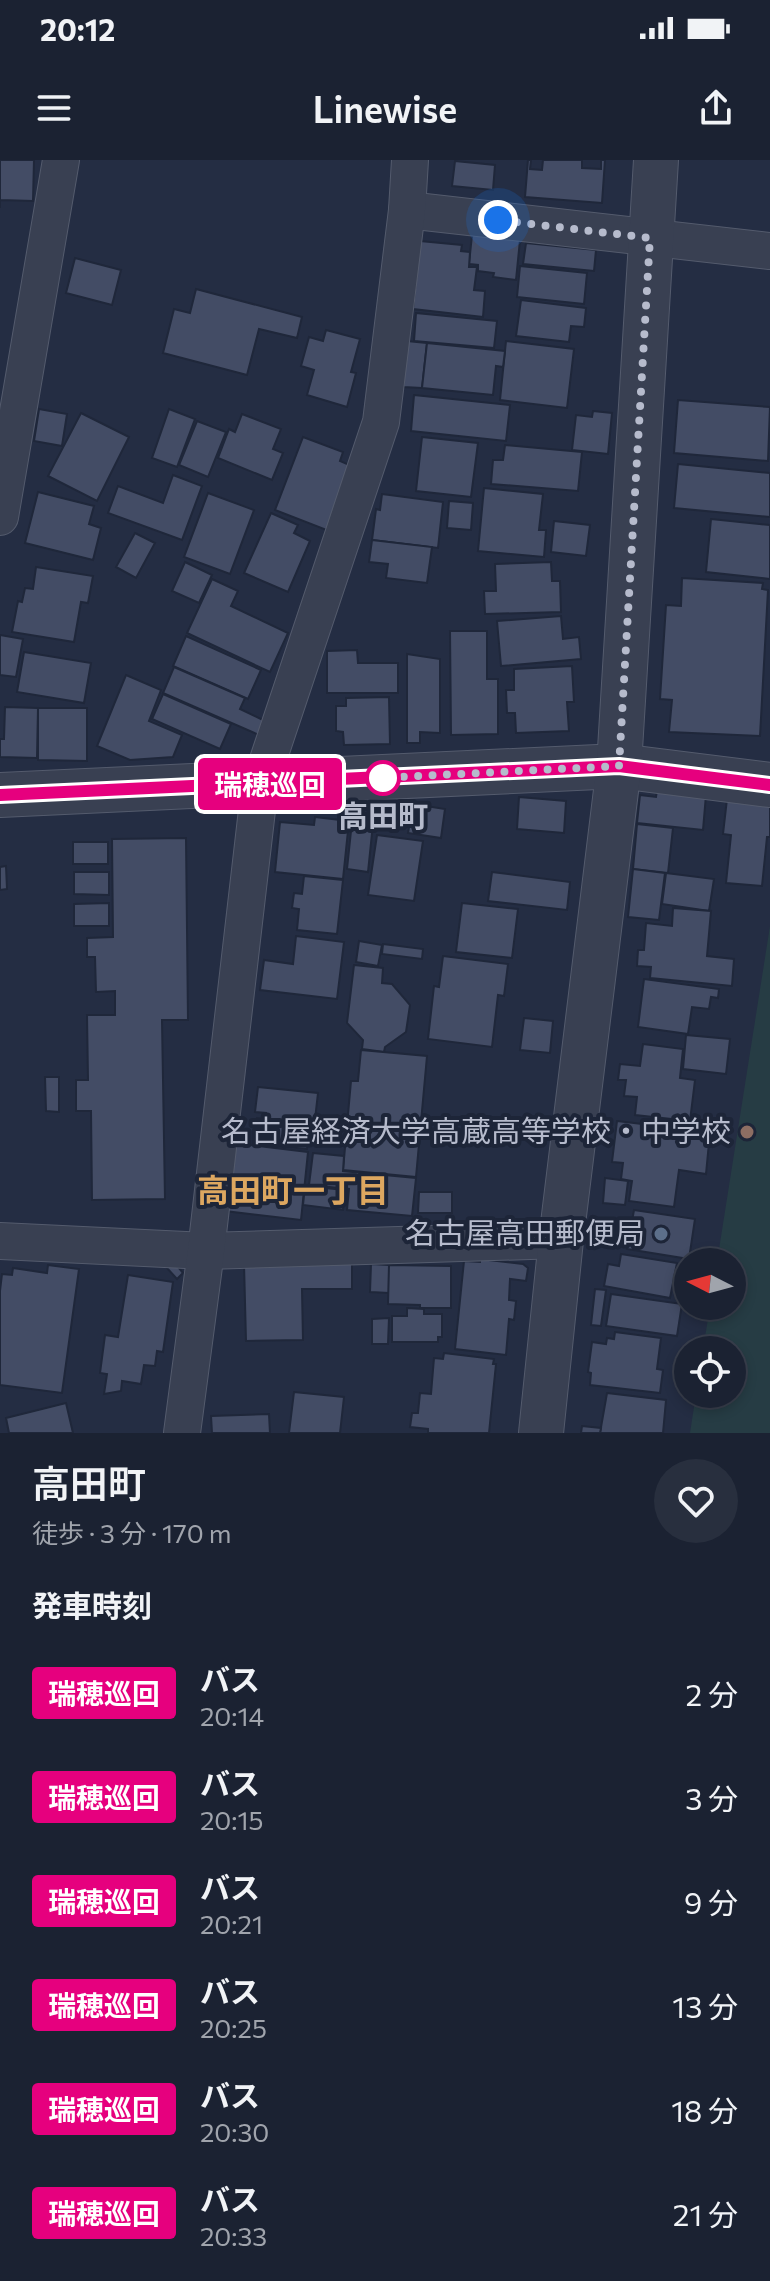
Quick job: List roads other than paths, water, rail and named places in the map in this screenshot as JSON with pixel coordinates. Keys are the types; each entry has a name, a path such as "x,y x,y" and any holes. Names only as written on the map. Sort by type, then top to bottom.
{"street":[{"path":"0,517 61,160"},
{"path":"182,1433 260,784 381,422 407,210 410,160"},
{"path":"541,1433 561,1240 619,766 656,160"},
{"path":"407,210 770,251"},
{"path":"0,795 619,766 770,785"},
{"path":"0,1241 206,1251 561,1240"}],"place":[{"name":"高田町","path":"383,778"},
{"name":"名古屋経済大学高蔵高等学校・中学校","path":"747,1132"},
{"name":"名古屋高田郵便局","path":"661,1234"}],"district":[{"name":"高田町一丁目","path":"293,1191"}]}
